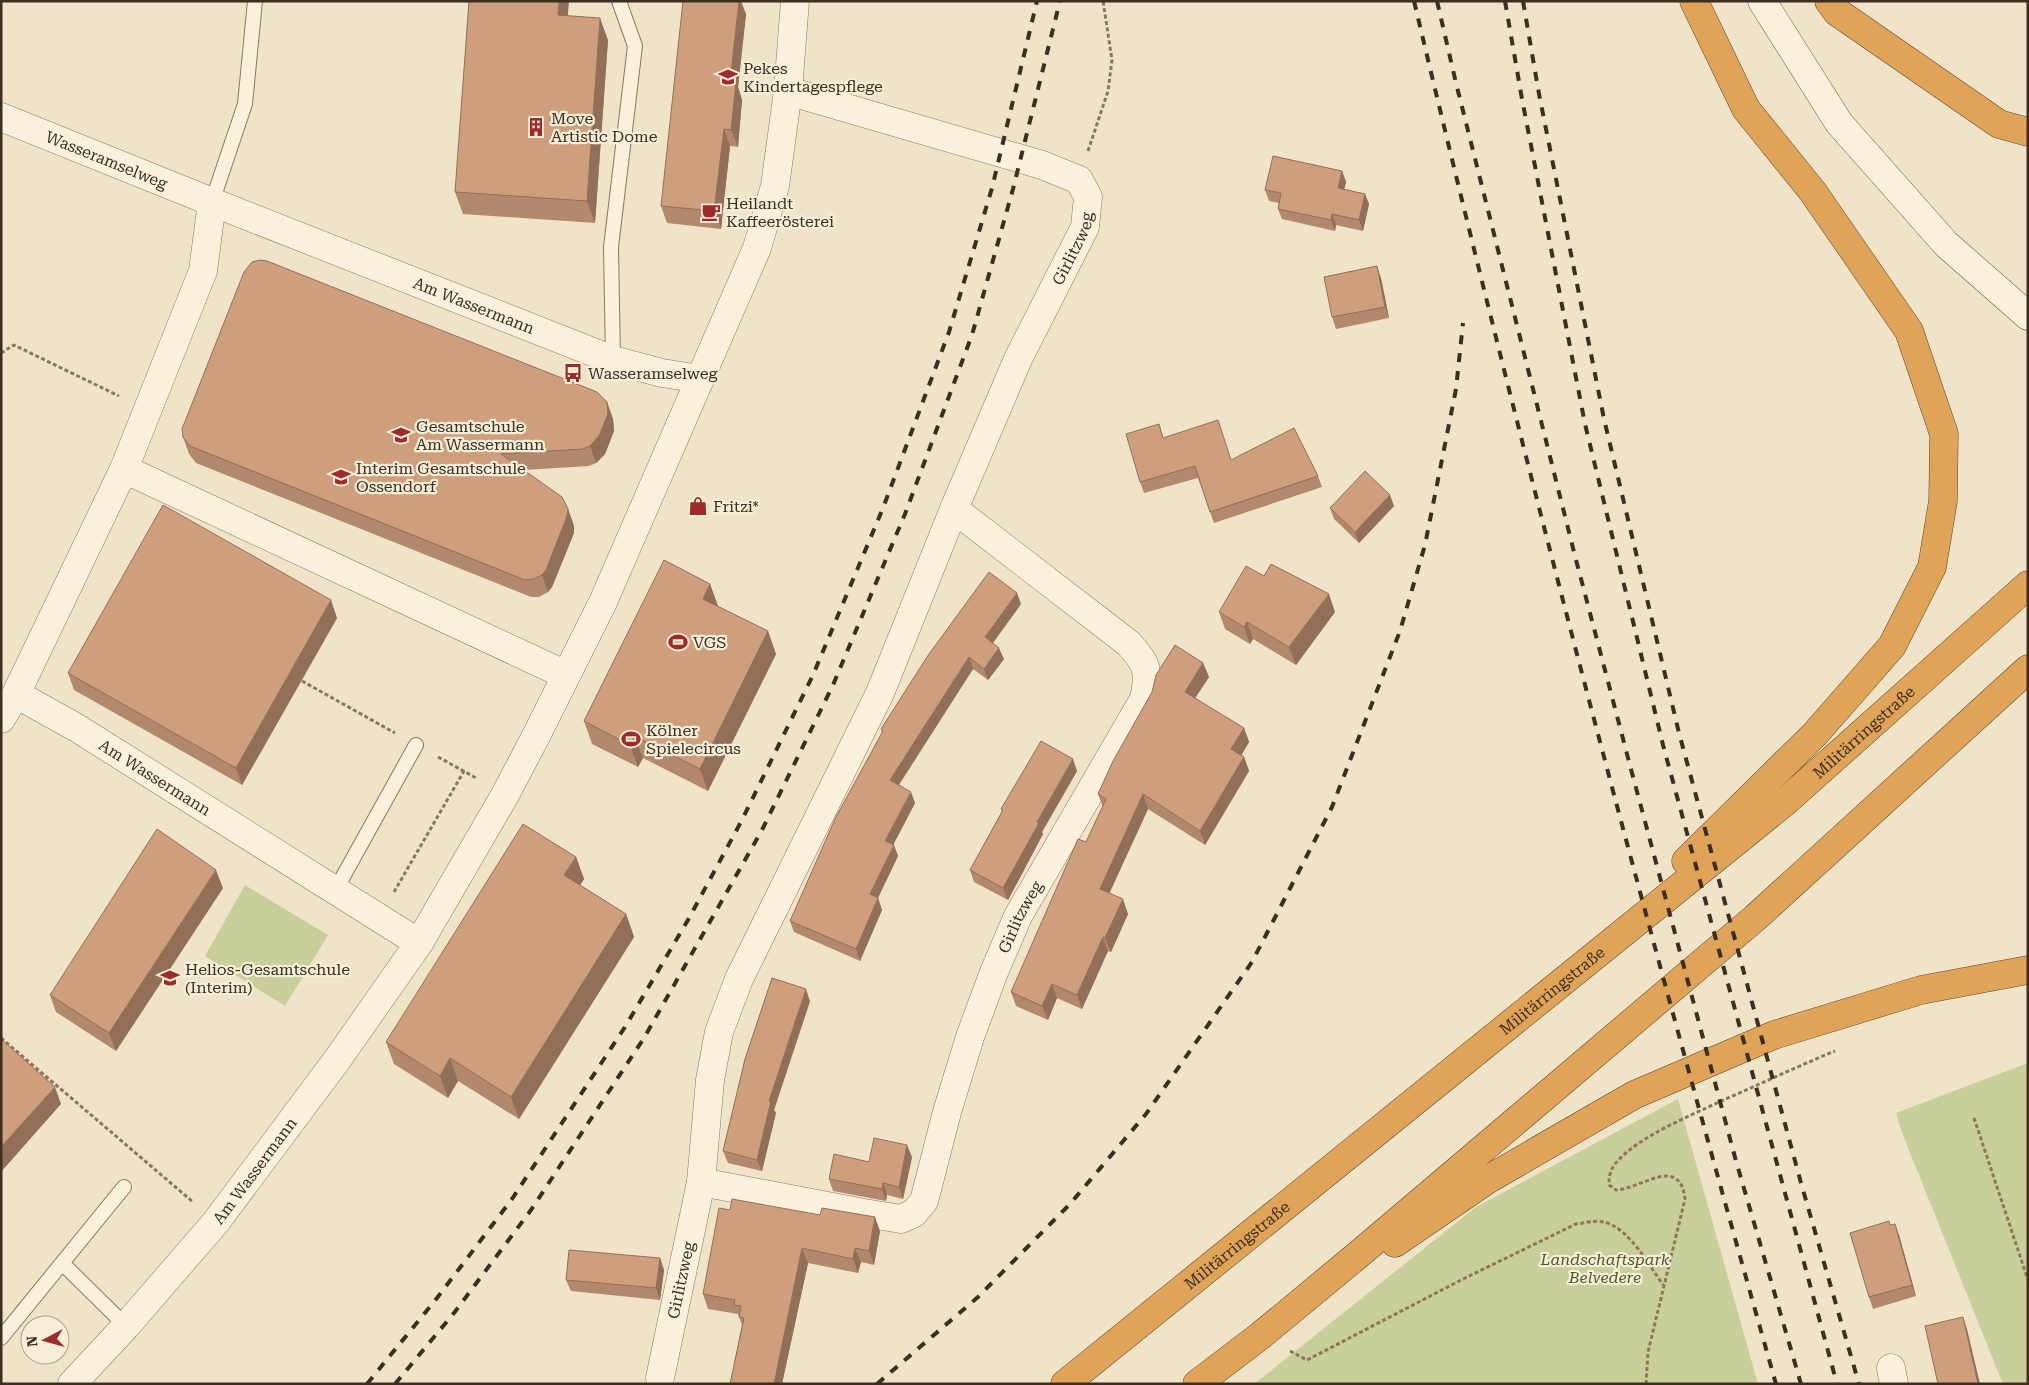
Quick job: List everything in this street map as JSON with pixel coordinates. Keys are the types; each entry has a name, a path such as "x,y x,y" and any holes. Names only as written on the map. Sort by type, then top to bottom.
{"highway":[{"path":"1576,970 1815,734 1892,646 1932,567 1943,501 1944,434 1909,331 1813,192 1746,109 1694,1"},
{"path":"1829,1 1837,12 1998,124 2028,132"},
{"name":"Militärringstraße","path":"1065,1384 1785,802 2028,585"},
{"path":"1197,1384 1260,1336 1755,918 2028,669"},
{"path":"1260,1336 1488,1180 1634,1095 1774,1035 1921,990 2028,970"}],"street":[{"path":"700,380 757,248 775,186 788,91 795,1"},
{"path":"1762,1 1839,123 1946,244 2028,316"},
{"path":"788,91 1042,165 1079,180"},
{"name":"Wasseramselweg","path":"1,117 212,202"},
{"name":"Girlitzweg","path":"660,1378 701,1182 710,1080 719,1032 739,979 880,693 954,509 1018,359 1085,227 1088,197 1079,180"},
{"name":"Am Wassermann","path":"72,1384 126,1326 216,1222 338,1060 419,943 506,795 603,602 700,380 662,373 613,360 212,202"},
{"path":"1,719 16,694 124,469 202,271 212,202"},
{"path":"124,469 566,675"},
{"name":"Girlitzweg","path":"701,1182 873,1215 901,1218 914,1213 924,1201 947,1112 970,1037 994,972 1018,916 1144,699 1148,680 1143,659 1128,643 954,509"},
{"name":"Am Wassermann","path":"16,694 77,728 419,943"}],"lane":[{"path":"212,202 245,104 255,1"},
{"path":"613,360 611,247 635,46 619,1"},
{"path":"335,891 416,745"},
{"path":"1,1338 124,1187"},
{"path":"62,1263 126,1326"}],"path":[{"path":"1079,180 1108,91 1112,60 1103,1"},
{"path":"1,353 14,345 147,410"},
{"path":"348,867 393,893 464,772"},
{"path":"1,1038 216,1222"},
{"path":"1646,1384 1648,1352 1685,1199 1684,1187 1678,1179 1668,1175 1660,1176 1625,1190 1616,1190 1609,1185 1609,1174 1616,1163 1649,1138 1673,1123 1797,1066 1840,1049"},
{"path":"1974,1118 2028,1280"},
{"path":"1260,1336 1307,1360 1471,1274 1576,1224 1591,1222 1604,1222 1625,1235 1640,1250 1663,1285"}],"green space":[{"path":"245,885 328,935 285,1006 205,956"},
{"path":"2028,1063 2028,1384 2003,1384 1902,1133 1896,1113"},
{"name":"Landschaftspark Belvedere","path":"1678,1099 1758,1384 1254,1384 1476,1207"}],"building":[{"name":"Move Artistic Dome","path":"469,1 559,1 558,15 600,18 587,201 455,192"},
{"path":"683,1 739,1 730,82 736,83 731,130 724,129 714,211 661,206"},
{"path":"1273,156 1342,171 1338,188 1365,194 1359,220 1332,214 1331,220 1278,209 1281,193 1265,190"},
{"name":"Gesamtschule Am Wassermann","path":"267,261 597,392 607,402 608,414 599,436 590,446 583,449 501,454 562,497 568,509 546,570 542,575 525,580 190,446 183,437 182,429 244,272 252,262"},
{"path":"1377,266 1385,307 1332,317 1324,277"},
{"path":"1218,420 1231,460 1294,428 1318,476 1210,512 1195,466 1140,482 1126,434 1159,424 1163,438"},
{"path":"1365,471 1390,495 1355,532 1330,508"},
{"path":"163,505 331,600 236,768 68,673"},
{"path":"664,560 710,584 703,599 768,631 700,769 634,736 630,745 584,721"},
{"path":"1271,564 1329,594 1289,647 1247,622 1244,627 1219,612 1246,566 1264,576"},
{"path":"989,572 1017,593 985,637 999,648 984,669 969,657 890,780 911,792 885,841 894,845 870,894 878,898 856,949 790,921 836,817 883,731 881,729 929,654"},
{"path":"1175,645 1203,663 1185,692 1244,728 1231,749 1244,757 1200,831 1143,794 1100,889 1123,899 1105,938 1103,937 1077,995 1052,984 1042,1006 1011,992 1078,839 1086,842 1106,799 1098,794 1113,761 1152,692 1156,675"},
{"path":"1041,741 1073,759 1037,822 1039,823 1003,888 970,870 1003,810 1001,809"},
{"path":"523,824 576,857 564,875 626,914 511,1097 450,1058 440,1076 386,1042"},
{"path":"157,829 216,870 109,1033 50,995"},
{"path":"772,978 806,989 769,1101 771,1101 757,1160 723,1151 745,1059"},
{"path":"1,1039 55,1087 1,1147"},
{"path":"874,1138 907,1145 899,1187 883,1183 882,1189 829,1179 834,1154 869,1162"},
{"path":"732,1199 820,1215 822,1208 875,1217 869,1251 855,1248 853,1259 802,1248 774,1384 730,1384 744,1318 739,1317 741,1306 734,1305 735,1300 703,1294 719,1208 730,1210"},
{"path":"1889,1221 1890,1225 1895,1224 1912,1285 1869,1297 1850,1233"},
{"path":"569,1250 660,1258 656,1288 566,1280"},
{"path":"1963,1317 1978,1384 1938,1384 1925,1326"}],"railway":[{"path":"367,1384 437,1298 512,1199 625,1027 688,920 742,820 813,675 883,508 949,332 992,188 1037,1"},
{"path":"395,1384 454,1313 531,1210 644,1038 762,830 833,685 905,514 972,335 1013,189 1060,1"},
{"path":"1414,1 1499,348 1633,867 1776,1384"},
{"path":"1437,1 1575,556 1632,773 1736,1161 1801,1384"},
{"path":"1505,1 1522,99 1585,424 1663,745 1837,1384"},
{"path":"1523,1 1539,94 1604,419 1679,733 1801,1183 1859,1384"},
{"path":"877,1384 978,1297 1070,1204 1146,1114 1252,962 1332,807 1400,631 1425,545 1456,389 1463,323"}],"place":[{"name":"Pekes Kindertagespflege","path":"728,77"},
{"name":"Move Artistic Dome","path":"536,127"},
{"name":"Heilandt Kaffeerösterei","path":"711,212"},
{"name":"Wasseramselweg","path":"573,373"},
{"name":"Gesamtschule Am Wassermann","path":"401,435"},
{"name":"Interim Gesamtschule Ossendorf","path":"341,477"},
{"name":"Fritzi*","path":"698,506"},
{"name":"VGS","path":"678,642"},
{"name":"Kölner Spielecircus","path":"631,739"},
{"name":"Helios-Gesamtschule (Interim)","path":"170,978"}]}
